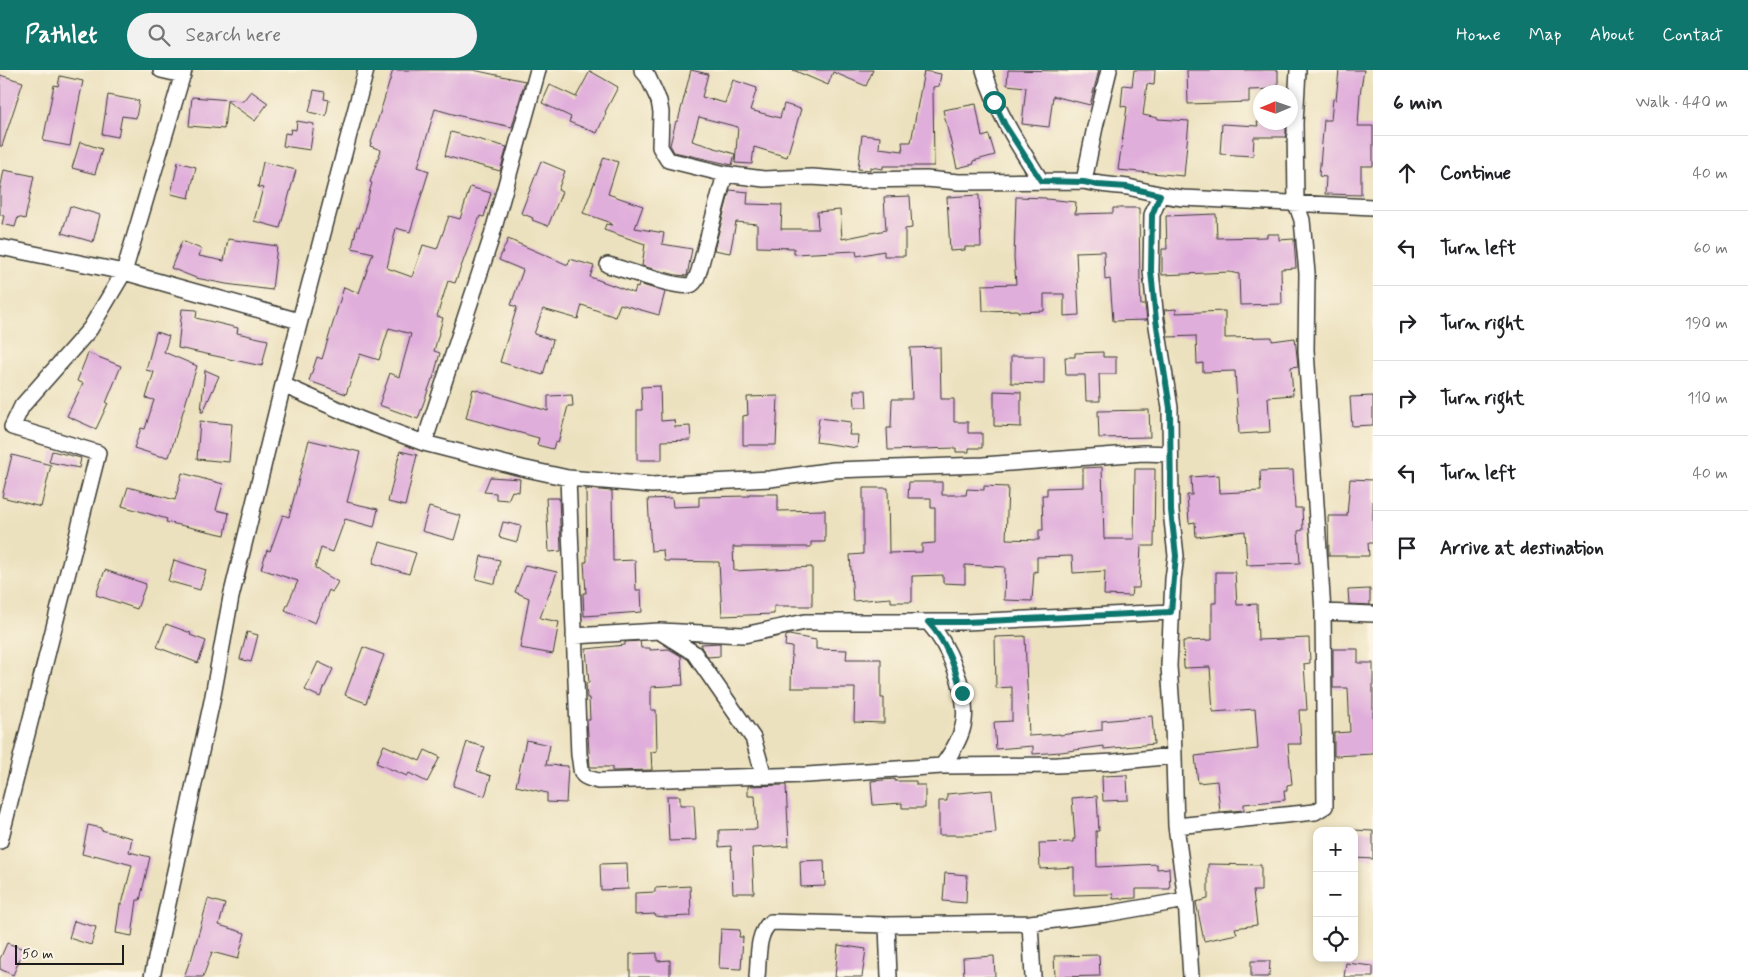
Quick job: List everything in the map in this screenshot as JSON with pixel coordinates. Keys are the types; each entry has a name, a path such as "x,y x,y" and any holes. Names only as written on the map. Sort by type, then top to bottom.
{"street":[{"path":"0,841 98,453 6,426 90,329 124,272 183,72 161,70"},
{"path":"152,977 212,701 231,597 282,385 366,70"},
{"path":"424,443 490,242 538,70"},
{"path":"642,70 648,77 659,101 661,112 660,147 668,160 725,174 764,179 812,177 852,180 926,179 959,182 1084,182 1127,187 1183,198 1296,202 1373,208"},
{"path":"984,70 994,102 1005,125 1041,181"},
{"path":"1084,182 1109,70"},
{"path":"1176,826 1315,812 1325,806 1323,612 1306,350 1308,273 1302,220 1296,202 1295,123 1298,70"},
{"path":"608,265 673,283 689,286 694,283 699,272 725,174"},
{"path":"1160,195 1152,215 1151,271 1156,320 1170,408 1171,511 1176,556 1169,666 1176,826 1186,900 1191,977"},
{"path":"0,247 124,272 299,321"},
{"path":"282,385 362,420 424,443 568,478 652,485 770,479 834,470 983,465 1143,453 1170,454"},
{"path":"568,478 574,636 578,685 579,755 582,774 586,778 598,781 807,775 942,766 1057,766 1173,756"},
{"path":"574,636 659,631 744,635 805,622 965,622 1171,612"},
{"path":"1323,612 1373,614"},
{"path":"928,622 936,630 950,656 965,708 964,723 960,735 949,757 942,766"},
{"path":"659,631 675,639 694,653 753,738 764,776"},
{"path":"757,977 761,937 765,927 771,922 887,925 1030,923 1106,914 1186,900"},
{"path":"1030,923 1033,977"},
{"path":"887,925 889,977"}],"building":[{"path":"393,70 473,70 525,81 512,127 435,109 418,167 429,171 410,232 396,228 387,268 412,277 423,245 437,249 449,216 460,219 470,187 491,193 484,217 480,216 455,283 448,281 437,316 443,318 434,351 440,353 433,379 418,419 379,405 390,373 399,377 411,334 389,328 379,360 360,354 346,394 309,381 317,357 322,359 344,287 359,293 373,253 352,248 381,150 370,146"},
{"path":"691,70 708,74 702,97 725,103 733,80 757,88 750,110 780,118 784,104 801,109 787,157 754,147 752,164 735,163 738,127 699,117 692,141 735,154 732,165 674,152 670,145"},
{"path":"793,70 873,70 866,86 833,72 828,85"},
{"path":"1008,70 1099,70 1090,105 1053,96 1049,127 1022,124 1026,87 1007,85"},
{"path":"1134,70 1155,70 1154,85 1147,84 1143,115 1158,119 1189,121 1184,176 1118,170 1127,107 1121,106 1123,85 1132,86"},
{"path":"1187,70 1278,70 1278,85 1253,85 1253,90 1249,90 1249,102 1188,104"},
{"path":"1339,70 1364,70 1358,126 1373,126 1373,166 1361,166 1361,195 1325,194 1326,177 1319,176 1324,120 1331,120 1333,99 1336,100"},
{"path":"590,71 618,87 597,133 569,122 571,117 542,103 550,85 576,97"},
{"path":"924,71 941,74 939,86 933,87 934,166 883,166 883,169 870,167 870,170 858,169 862,135 880,137 879,148 903,151 902,142 911,142"},
{"path":"0,75 23,82 2,146 0,146"},
{"path":"60,76 83,81 70,146 43,141 54,85 58,86"},
{"path":"314,90 325,92 324,99 329,100 326,116 309,112"},
{"path":"251,91 268,103 255,121 227,101 224,129 189,126 192,97 243,101"},
{"path":"108,95 139,101 136,118 122,116 118,137 102,134"},
{"path":"976,104 982,137 989,135 995,155 973,161 974,164 957,168 943,110"},
{"path":"297,121 314,124 310,150 283,146 285,133 290,134 291,129 296,130"},
{"path":"1222,124 1253,126 1253,130 1286,130 1286,137 1254,137 1253,156 1220,154"},
{"path":"451,132 507,147 500,171 445,156"},
{"path":"80,142 102,149 95,174 72,168"},
{"path":"604,157 618,162 608,194 643,206 635,228 664,233 662,244 692,249 687,276 642,266 645,244 604,230 606,224 612,225 609,222 583,213"},
{"path":"541,161 565,171 558,190 562,192 548,226 532,220 533,218 521,213"},
{"path":"178,162 196,167 189,198 171,194"},
{"path":"263,162 296,170 280,228 254,221 263,188 258,187"},
{"path":"4,170 34,176 25,219 18,217 15,227 2,224 4,216 0,215 0,190"},
{"path":"730,190 748,192 747,204 782,205 781,229 818,229 817,212 840,210 842,239 886,230 884,197 910,196 912,228 905,229 905,256 884,256 884,251 857,256 856,251 794,254 794,248 757,247 757,224 736,222 730,253 714,250"},
{"path":"979,195 981,247 965,247 965,250 950,251 947,197"},
{"path":"1016,197 1076,202 1075,214 1113,213 1113,208 1139,208 1141,305 1145,305 1147,320 1113,321 1110,279 1105,280 1104,251 1076,252 1079,315 1064,316 1064,294 1044,294 1044,311 983,311 982,285 1016,284 1014,258"},
{"path":"70,206 100,215 93,242 62,233"},
{"path":"1216,214 1217,238 1267,237 1267,234 1279,234 1279,240 1294,239 1296,268 1281,269 1282,304 1240,305 1239,274 1229,272 1162,275 1162,249 1167,249 1166,216"},
{"path":"228,239 277,246 272,290 196,278 171,268 182,241 201,249 199,256 224,261"},
{"path":"508,239 568,265 570,259 594,266 590,277 634,293 639,284 665,292 659,315 620,304 615,317 582,305 578,319 543,309 534,334 553,340 543,375 500,362 517,307 511,305 523,270 499,260"},
{"path":"182,309 197,310 196,318 238,328 237,333 268,340 262,366 178,348"},
{"path":"1176,309 1176,313 1225,311 1225,338 1272,337 1272,341 1295,338 1298,366 1291,367 1293,395 1268,397 1270,432 1239,434 1235,371 1203,372 1203,363 1197,364 1196,336 1168,337 1164,310"},
{"path":"156,332 169,336 164,352 197,366 169,457 159,456 134,448 141,428 145,429 154,400 146,398 154,372 146,370"},
{"path":"940,347 941,399 954,399 954,422 968,422 968,433 982,433 982,448 969,448 969,452 956,452 956,448 888,450 887,428 891,428 892,399 912,399 910,348"},
{"path":"1103,352 1103,357 1116,357 1116,374 1099,374 1100,401 1086,401 1085,375 1066,375 1065,357 1075,357 1075,353"},
{"path":"88,353 121,366 106,403 108,403 96,429 67,416 83,383 77,381"},
{"path":"1011,356 1044,356 1044,384 1011,383"},
{"path":"205,370 219,376 203,412 201,412"},
{"path":"660,386 661,421 674,420 675,427 690,426 691,440 662,441 662,460 637,460 637,410 642,410 641,387"},
{"path":"473,389 548,411 548,396 572,395 573,406 568,406 558,443 555,442 553,449 537,445 539,438 466,418"},
{"path":"854,390 866,390 867,407 855,407"},
{"path":"994,391 1021,392 1021,427 994,426"},
{"path":"778,396 776,445 743,445 743,416 748,415 747,397"},
{"path":"1373,396 1373,425 1352,426 1350,397"},
{"path":"1149,410 1150,437 1099,438 1098,411"},
{"path":"819,418 851,422 849,435 858,435 857,448 816,442"},
{"path":"200,421 232,424 229,462 197,459"},
{"path":"309,440 360,452 347,502 378,509 374,527 345,519 333,552 321,548 315,568 338,582 332,592 329,590 315,623 285,610 298,581 261,569 267,550 270,551 283,515 289,517"},
{"path":"52,451 81,458 79,468 49,462"},
{"path":"400,451 417,455 405,506 388,502"},
{"path":"12,455 51,465 41,507 2,497"},
{"path":"1102,467 1104,539 1134,539 1135,469 1155,469 1154,546 1141,546 1139,588 1132,588 1131,596 1104,595 1105,571 1073,573 1072,556 1037,557 1037,572 1034,571 1032,601 1004,600 1005,567 965,565 965,584 943,583 943,575 912,576 912,602 891,602 891,598 853,601 850,555 863,554 863,488 888,488 889,553 922,552 922,544 935,543 935,508 931,508 931,498 908,498 909,482 942,482 942,495 966,495 967,489 984,490 984,486 1008,487 1006,539 1039,540 1039,530 1043,530 1042,495 1047,495 1047,488 1083,487 1083,468"},
{"path":"1293,470 1295,508 1302,508 1303,530 1298,531 1300,563 1247,565 1245,531 1196,537 1195,522 1189,523 1187,495 1192,495 1191,477 1219,475 1220,493 1261,491 1260,471"},
{"path":"182,473 223,484 216,510 229,513 225,535 166,522 167,519 122,506 128,487 175,500"},
{"path":"490,477 520,479 519,492 512,491 508,500 496,499 496,493 484,492"},
{"path":"1350,479 1373,480 1373,543 1368,543 1369,556 1329,556 1328,516 1347,516"},
{"path":"586,489 612,491 613,561 635,560 636,590 641,590 642,612 584,616 583,593 586,593 584,562 587,562"},
{"path":"749,494 778,494 778,511 825,510 825,542 811,542 811,547 733,547 734,571 812,567 812,606 774,606 774,614 722,616 719,562 664,561 663,550 651,551 648,499 672,498 673,507 699,506 699,497 749,496"},
{"path":"546,498 559,498 561,551 549,552"},
{"path":"429,507 461,516 454,540 422,531"},
{"path":"503,522 521,526 517,542 499,537"},
{"path":"380,542 416,553 409,574 373,563"},
{"path":"481,556 500,560 495,584 476,579"},
{"path":"174,560 206,570 200,590 168,581"},
{"path":"525,565 557,572 540,618 559,622 553,654 520,648 529,598 515,592"},
{"path":"105,570 146,584 137,609 96,595"},
{"path":"1216,572 1235,572 1237,605 1257,604 1258,640 1309,638 1310,663 1304,664 1307,710 1299,710 1301,744 1288,744 1292,784 1287,785 1287,791 1284,791 1285,800 1244,804 1244,810 1220,812 1217,781 1198,783 1195,756 1258,749 1255,709 1213,712 1210,667 1184,668 1183,641 1212,640 1212,603 1216,603"},
{"path":"1370,589 1370,605 1349,604 1348,590"},
{"path":"166,624 206,641 198,663 157,647"},
{"path":"247,632 258,635 251,662 240,659"},
{"path":"786,636 816,640 816,649 847,650 846,659 881,659 881,698 884,698 884,723 854,722 855,688 791,688 792,647 785,646"},
{"path":"1025,636 1029,736 1060,735 1102,730 1102,721 1152,716 1154,744 1104,749 1104,746 1033,754 1033,746 996,749 994,722 1012,721 1012,687 996,688 995,637"},
{"path":"640,641 641,648 650,648 650,650 669,649 681,656 683,685 651,687 651,710 656,710 657,751 651,752 652,770 612,771 612,767 590,767 587,720 590,720 589,698 587,698 586,683 589,683 586,649 625,645 625,642"},
{"path":"720,643 720,656 708,657 701,647 701,644"},
{"path":"363,647 384,655 366,703 345,695"},
{"path":"1333,649 1358,649 1358,663 1373,663 1373,754 1334,756 1334,733 1350,732 1348,688 1333,688"},
{"path":"318,662 333,669 320,697 305,690"},
{"path":"526,740 550,745 546,765 568,766 566,803 547,802 547,793 516,786"},
{"path":"467,742 485,747 477,771 491,776 485,796 453,786"},
{"path":"384,745 420,761 425,750 440,757 427,782 409,773 407,776 376,763"},
{"path":"1127,775 1128,800 1103,801 1102,776"},
{"path":"895,779 895,781 916,781 916,785 925,785 925,808 902,808 902,803 873,805 871,781"},
{"path":"786,785 789,846 752,848 754,893 733,893 731,846 719,847 719,830 757,829 755,796 748,796 748,786"},
{"path":"992,790 996,833 939,835 939,801 947,801 947,794"},
{"path":"667,796 680,796 680,805 694,805 696,840 669,841"},
{"path":"1097,796 1099,831 1096,831 1097,867 1157,864 1157,869 1169,868 1170,889 1136,889 1136,898 1113,899 1113,894 1074,895 1074,867 1040,869 1039,843 1073,842 1073,839 1075,839 1072,798"},
{"path":"88,825 132,838 129,852 150,857 140,900 137,900 132,936 116,933 120,904 122,904 132,865 94,855 94,857 82,854"},
{"path":"1358,830 1373,831 1373,859 1358,858"},
{"path":"824,860 825,886 801,887 800,861"},
{"path":"627,863 628,889 601,890 600,864"},
{"path":"1208,864 1261,865 1261,891 1253,891 1257,925 1235,928 1237,934 1204,941 1196,902 1208,899"},
{"path":"945,873 967,875 966,903 943,901"},
{"path":"690,886 691,916 635,915 635,893 655,892 655,888"},
{"path":"208,899 225,904 219,925 245,933 238,959 212,952 203,977 184,977 191,961"},
{"path":"74,921 96,927 91,945 69,938"},
{"path":"721,929 740,930 739,937 743,937 741,969 719,968"},
{"path":"7,943 24,949 13,975 0,969 0,959"},
{"path":"838,945 866,949 862,977 835,977"},
{"path":"657,953 657,961 670,960 670,977 630,977 630,954"},
{"path":"1099,955 1100,976 1055,977 1054,956"},
{"path":"994,956 995,977 964,977 963,958"},
{"path":"1251,961 1270,961 1269,977 1251,977"},
{"path":"1346,963 1373,966 1373,977 1344,977"}],"route":[{"path":"962,693 950,656 936,630 928,622 965,622 1171,612 1176,556 1171,511 1170,408 1163,354 1156,320 1150,249 1152,215 1160,195 1127,187 1084,182 1041,181 1005,125 994,102"}]}
